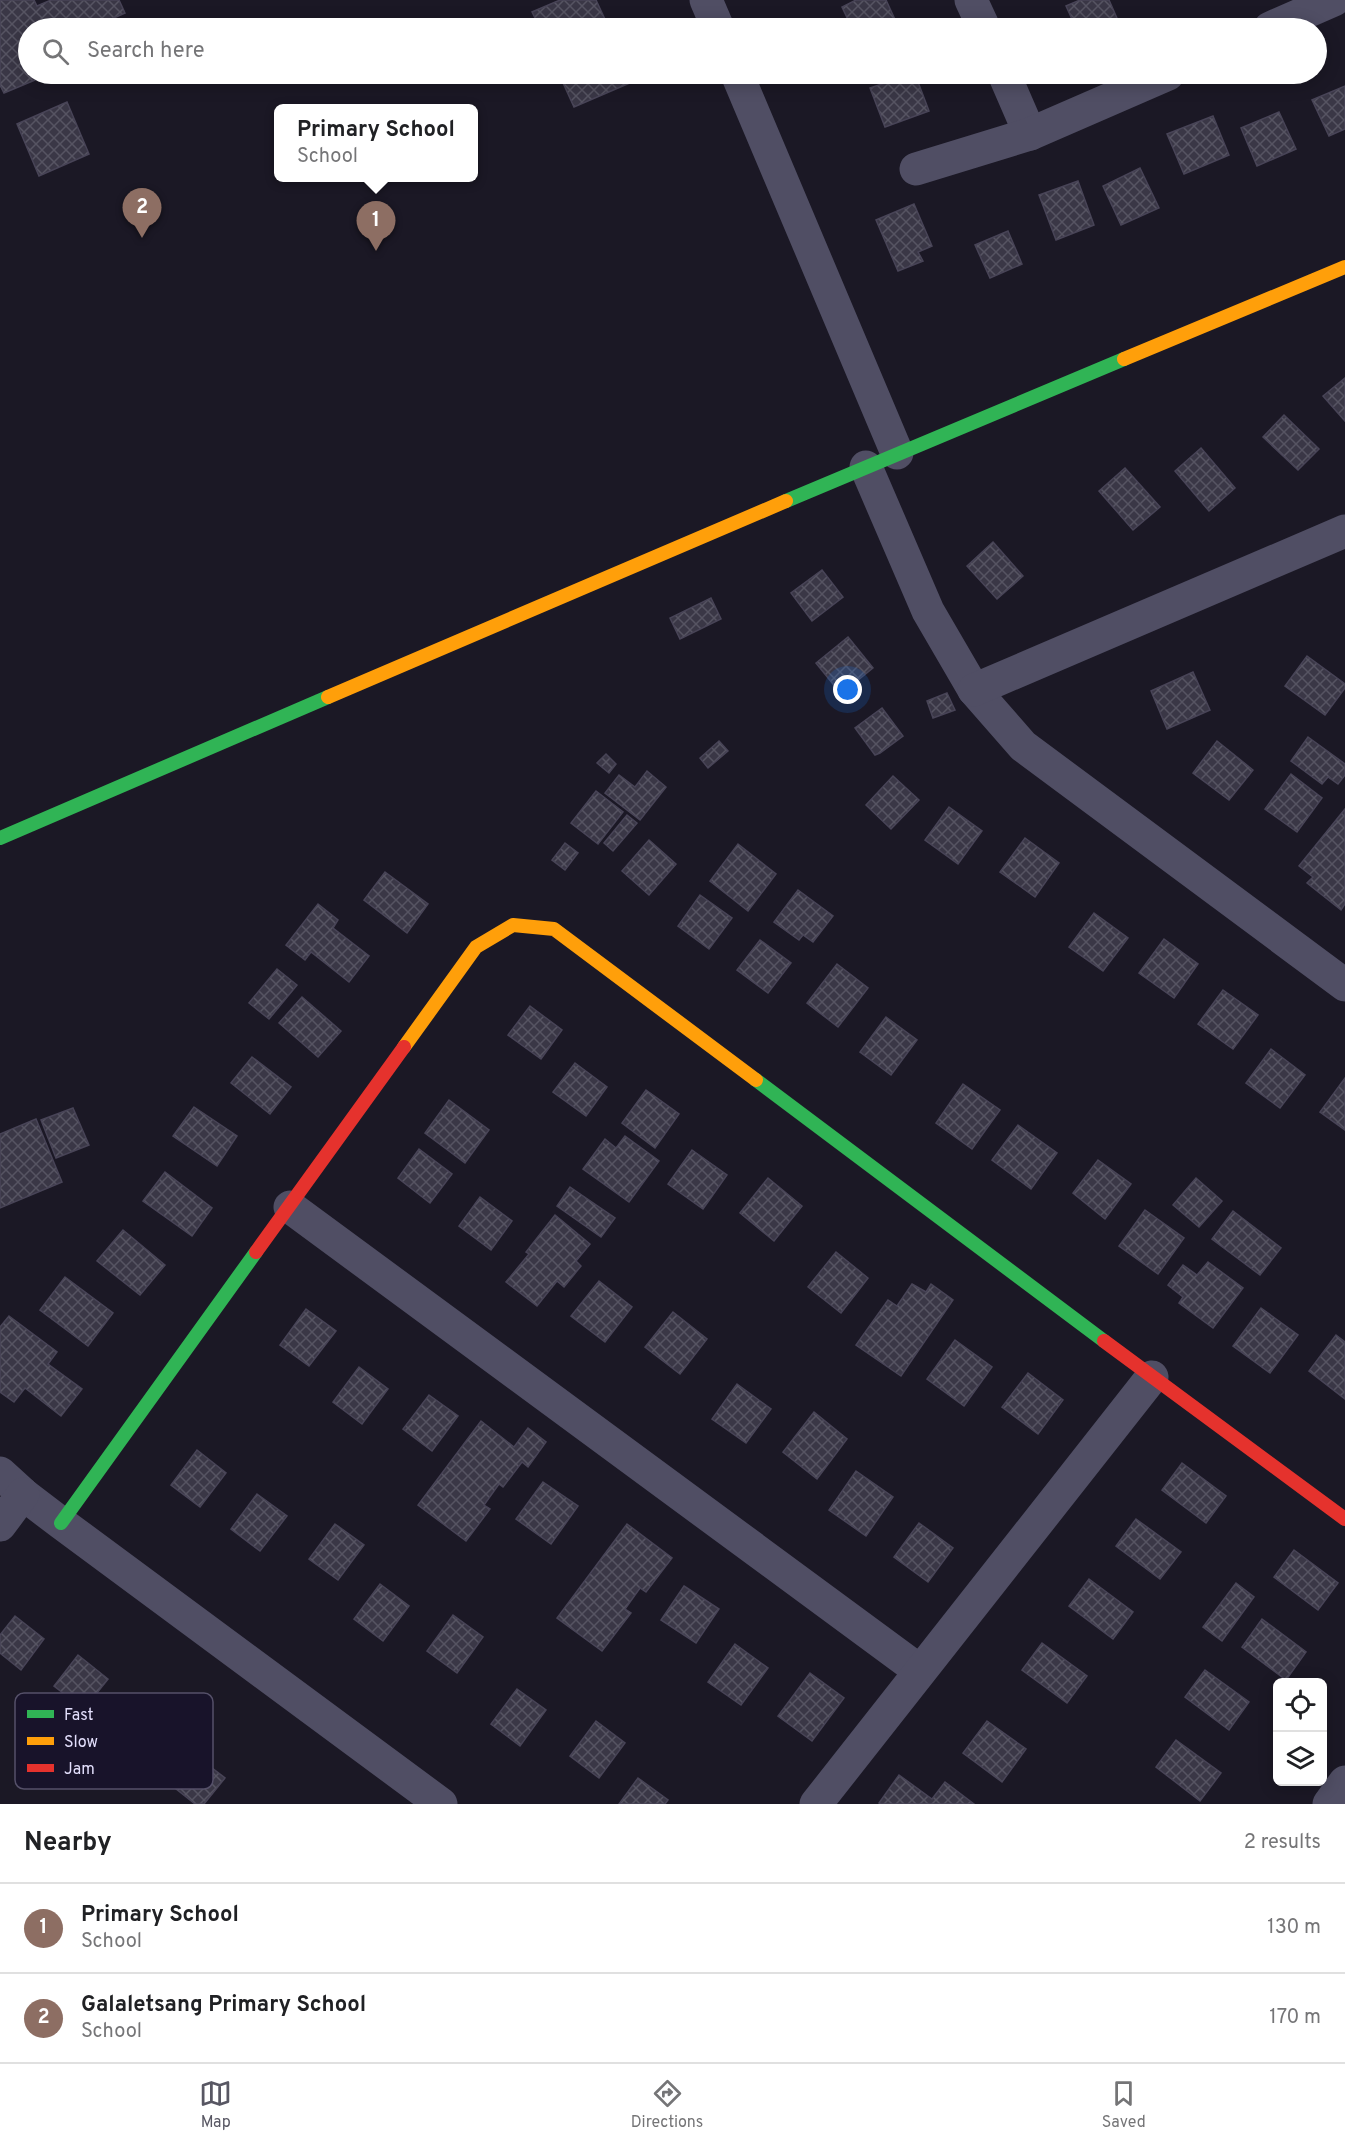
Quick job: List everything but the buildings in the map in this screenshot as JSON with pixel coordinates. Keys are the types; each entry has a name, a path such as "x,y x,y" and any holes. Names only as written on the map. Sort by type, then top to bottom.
{"street":[{"path":"706,0 714,18"},
{"path":"971,0 979,18"},
{"path":"1293,18 1334,0"},
{"path":"741,84 897,453"},
{"path":"1008,84 1030,134"},
{"path":"916,169 1030,134 1145,84"},
{"path":"0,838 866,466 1345,267"},
{"path":"866,466 928,611 974,690 1023,746 1345,985"},
{"path":"974,690 1345,531"},
{"path":"61,1523 476,947 513,926 554,929 1345,1519"},
{"path":"290,1207 920,1671"},
{"path":"816,1804 1152,1377"},
{"path":"0,1525 12,1484 61,1523 441,1804"},
{"path":"1329,1804 1345,1782"}],"traffic: fast":[{"path":"786,501 1124,359"},
{"path":"0,838 328,697"},
{"path":"756,1080 1104,1341"},
{"path":"61,1523 256,1252"}],"traffic: slow":[{"path":"1124,359 1345,267"},
{"path":"328,697 786,501"},
{"path":"404,1047 476,947 513,925 554,929 756,1080"}],"traffic: jam":[{"path":"256,1252 404,1047"},
{"path":"1104,1341 1345,1519"}],"place":[{"name":"Galaletsang Primary School","path":"142,238"},
{"name":"Primary School","path":"376,251"}]}
